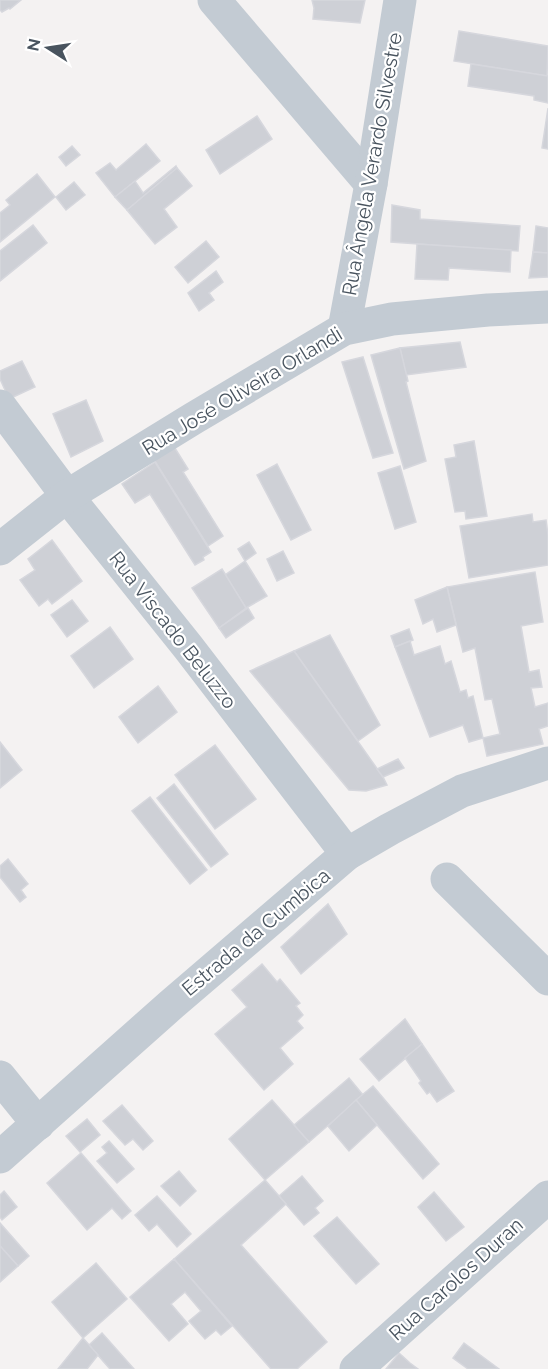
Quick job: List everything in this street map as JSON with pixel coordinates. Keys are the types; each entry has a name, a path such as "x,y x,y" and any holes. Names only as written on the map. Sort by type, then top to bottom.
{"street":[{"path":"214,0 372,184"},
{"name":"Rua Ângela Verardo Silvestre","path":"344,328 372,184 400,0"},
{"name":"Rua José Oliveira Orlandi","path":"0,549 67,496 344,328 392,319 548,307"},
{"name":"Rua Viscado Beluzzo","path":"0,406 67,496 188,647 347,854"},
{"name":"Estrada da Cumbica","path":"0,1157 171,1004 347,854 462,791 548,763"},
{"path":"447,879 548,979"},
{"path":"0,1077 38,1124"},
{"name":"Rua Carolos Duran","path":"356,1369 538,1206"}],"building":[{"path":"0,0 21,0 2,12"},
{"path":"312,0 365,0 360,23 313,19"},
{"path":"459,31 548,46 547,76 454,61"},
{"path":"471,64 548,76 548,103 534,100 534,96 468,86"},
{"path":"548,108 548,149 542,148"},
{"path":"257,116 272,139 220,174 206,150"},
{"path":"146,144 160,161 115,197 96,173 110,163 116,170"},
{"path":"72,146 80,155 66,166 59,157"},
{"path":"176,166 177,168 127,210 115,197 135,181 143,193"},
{"path":"177,168 192,186 164,209 177,227 155,244 127,210"},
{"path":"37,174 55,197 0,242 0,213 10,205 6,200"},
{"path":"74,182 85,195 66,210 56,197"},
{"path":"392,205 420,210 420,219 520,226 518,251 391,242"},
{"path":"33,225 47,243 0,281 0,251"},
{"path":"536,226 548,228 548,253 533,252"},
{"path":"206,241 219,257 188,283 175,267"},
{"path":"417,244 511,250 510,272 449,268 448,280 415,279"},
{"path":"533,252 548,253 548,277 529,278"},
{"path":"216,271 223,282 209,293 214,300 199,311 188,293"},
{"path":"460,342 466,367 406,375 400,348"},
{"path":"400,348 426,461 404,469 371,355"},
{"path":"363,357 393,453 373,458 342,362"},
{"path":"22,361 35,387 9,399 0,379 0,371"},
{"path":"86,400 103,441 71,457 53,414"},
{"path":"474,441 487,516 466,519 465,511 455,512 445,459 456,457 454,445"},
{"path":"173,445 188,469 183,472 223,536 208,546 153,458"},
{"path":"155,462 211,552 195,565 150,494 135,503 122,484"},
{"path":"277,464 311,530 291,540 257,475"},
{"path":"400,466 416,522 395,529 378,473"},
{"path":"532,514 533,522 546,520 548,565 469,578 460,526"},
{"path":"52,540 82,581 52,604 48,599 39,606 20,580 35,570 28,559"},
{"path":"249,542 256,553 245,561 238,549"},
{"path":"283,551 294,573 277,581 267,559"},
{"path":"245,561 267,596 246,608 225,575"},
{"path":"222,569 246,608 219,628 192,588"},
{"path":"535,572 543,622 521,626 529,672 539,670 542,687 531,688 535,707 548,703 548,726 539,729 543,744 487,756 483,738 500,734 492,699 485,700 475,648 463,652 447,587"},
{"path":"447,587 456,625 437,632 433,619 423,624 415,600"},
{"path":"72,600 88,621 67,637 51,615"},
{"path":"248,608 254,618 226,638 219,628"},
{"path":"110,627 133,659 94,688 71,656"},
{"path":"409,629 413,640 395,647 391,636"},
{"path":"330,635 380,725 358,741 294,651"},
{"path":"410,641 414,655 440,646 445,664 451,661 460,692 466,690 468,698 473,696 483,738 469,742 463,725 430,737 395,647"},
{"path":"294,651 387,785 366,791 349,790 250,671"},
{"path":"158,686 177,712 138,743 119,717"},
{"path":"0,742 22,770 0,788"},
{"path":"215,745 256,799 215,829 175,775"},
{"path":"398,759 404,768 383,777 377,769"},
{"path":"174,784 228,854 211,867 157,798"},
{"path":"150,797 207,870 190,884 132,811"},
{"path":"8,859 28,884 21,890 26,897 20,902 0,877 0,866"},
{"path":"328,904 347,934 301,974 281,947"},
{"path":"262,964 277,982 280,979 300,1003 296,1006 303,1015 297,1021 303,1028 280,1048 293,1064 264,1090 215,1034 247,1007 232,990"},
{"path":"405,1019 422,1044 379,1081 360,1059"},
{"path":"422,1044 454,1091 437,1102 419,1083 421,1081 405,1058"},
{"path":"349,1078 363,1095 309,1142 294,1125"},
{"path":"373,1086 439,1164 423,1179 356,1100"},
{"path":"272,1100 309,1142 265,1180 229,1139"},
{"path":"356,1100 377,1125 349,1151 328,1126"},
{"path":"122,1105 153,1141 143,1150 133,1139 125,1145 103,1121"},
{"path":"87,1119 100,1135 80,1152 66,1136"},
{"path":"109,1141 134,1169 117,1183 97,1161 107,1153 102,1147"},
{"path":"81,1153 131,1211 122,1219 112,1208 87,1230 47,1183"},
{"path":"179,1171 196,1191 180,1206 161,1186"},
{"path":"302,1176 323,1201 315,1208 319,1213 304,1225 279,1196"},
{"path":"265,1180 286,1204 241,1245 327,1342 297,1369 271,1369 174,1259"},
{"path":"4,1191 17,1207 2,1220 0,1195"},
{"path":"434,1192 464,1227 446,1241 418,1207"},
{"path":"157,1196 191,1234 177,1247 157,1224 149,1231 135,1215"},
{"path":"337,1217 379,1264 356,1284 314,1236"},
{"path":"0,1223 29,1256 18,1266 0,1246"},
{"path":"0,1246 18,1266 0,1282"},
{"path":"174,1259 232,1326 221,1335 216,1330 205,1339 189,1321 201,1311 185,1292 171,1304 188,1324 169,1341 130,1297"},
{"path":"96,1263 127,1299 83,1338 52,1302"},
{"path":"102,1333 134,1369 110,1369 89,1345"},
{"path":"83,1338 98,1355 87,1369 58,1369"},
{"path":"464,1343 499,1369 468,1369 453,1358"},
{"path":"399,1353 410,1363 418,1369 386,1369"}]}
